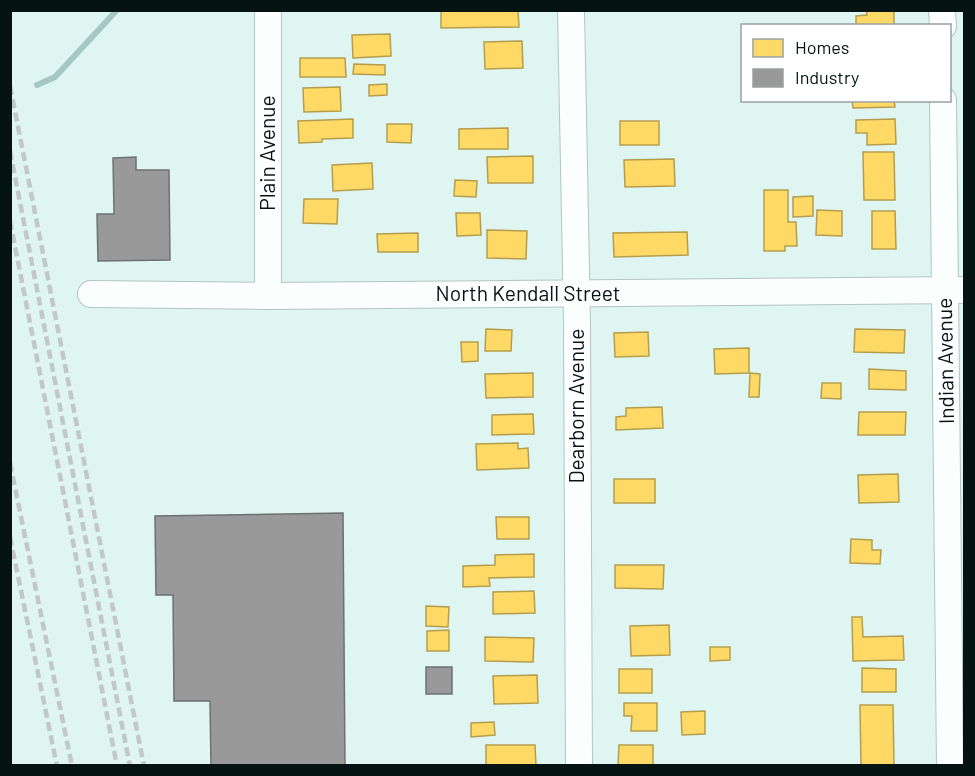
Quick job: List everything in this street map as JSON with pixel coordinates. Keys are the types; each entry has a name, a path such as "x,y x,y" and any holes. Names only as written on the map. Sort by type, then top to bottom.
{"street":[{"name":"Plain Avenue","path":"268,10 268,296"},
{"name":"Dearborn Avenue","path":"571,10 576,294 579,765"},
{"name":"Indian Avenue","path":"943,102 955,290 950,765"},
{"name":"North Kendall Street","path":"91,294 268,296 955,290"}],"building: Homes":[{"path":"441,10 518,10 519,27 441,28"},
{"path":"866,10 894,10 894,24 856,24 856,16 867,15"},
{"path":"390,34 391,56 353,58 352,35"},
{"path":"522,41 523,68 485,69 484,42"},
{"path":"300,58 345,58 346,77 300,77"},
{"path":"354,64 385,65 385,75 353,74"},
{"path":"387,84 387,95 369,96 369,85"},
{"path":"340,87 341,111 304,112 303,88"},
{"path":"852,102 894,102 895,107 853,108"},
{"path":"353,119 353,138 322,139 322,142 299,143 298,121"},
{"path":"895,119 896,144 867,145 867,133 856,133 856,120"},
{"path":"620,121 659,121 659,145 620,145"},
{"path":"387,124 412,124 411,143 387,142"},
{"path":"508,128 508,149 459,149 459,129"},
{"path":"863,152 894,152 895,200 864,200"},
{"path":"533,156 533,183 488,183 487,157"},
{"path":"674,159 675,186 625,187 624,160"},
{"path":"372,163 373,189 333,191 332,165"},
{"path":"455,180 477,181 476,197 454,196"},
{"path":"764,190 788,190 788,222 796,222 797,246 785,246 785,251 764,251"},
{"path":"813,196 813,216 793,217 793,197"},
{"path":"304,199 338,199 337,224 303,223"},
{"path":"817,210 842,211 842,236 816,235"},
{"path":"872,211 895,211 896,249 872,249"},
{"path":"456,213 480,213 481,235 457,236"},
{"path":"487,230 527,231 526,259 487,258"},
{"path":"687,232 688,255 614,257 613,233"},
{"path":"418,233 418,252 378,252 377,234"},
{"path":"486,329 512,330 511,351 485,351"},
{"path":"855,329 905,330 904,353 854,352"},
{"path":"648,332 649,356 615,357 614,333"},
{"path":"461,342 478,342 478,361 462,362"},
{"path":"749,348 749,373 715,374 714,349"},
{"path":"869,369 906,371 906,390 869,389"},
{"path":"533,373 533,397 486,398 485,374"},
{"path":"750,373 760,374 759,397 749,397"},
{"path":"822,383 841,383 841,399 821,398"},
{"path":"662,407 663,428 616,430 616,417 626,416 626,408"},
{"path":"859,412 906,412 905,435 858,435"},
{"path":"533,414 534,434 492,435 492,415"},
{"path":"518,443 518,449 528,448 529,468 477,470 476,444"},
{"path":"898,474 899,502 859,503 858,475"},
{"path":"614,479 655,479 655,503 614,503"},
{"path":"496,517 529,517 529,539 497,539"},
{"path":"851,539 872,540 872,550 881,550 880,564 850,563"},
{"path":"534,554 534,577 489,578 490,586 463,587 463,566 495,565 495,555"},
{"path":"615,565 664,565 663,589 615,588"},
{"path":"534,591 535,613 493,614 493,592"},
{"path":"426,606 449,607 448,627 426,626"},
{"path":"852,617 862,617 863,637 903,636 904,660 853,661"},
{"path":"669,625 670,655 631,656 630,626"},
{"path":"449,630 449,651 427,651 427,631"},
{"path":"485,637 534,638 533,662 485,661"},
{"path":"710,647 730,647 730,660 710,661"},
{"path":"862,668 896,669 896,692 862,692"},
{"path":"619,669 652,669 652,693 619,693"},
{"path":"537,675 538,703 494,704 493,676"},
{"path":"624,703 657,703 657,731 631,731 632,716 624,716"},
{"path":"860,705 893,705 894,766 861,766"},
{"path":"705,711 705,734 682,735 681,712"},
{"path":"494,722 495,735 471,737 471,723"},
{"path":"486,745 535,745 536,766 486,766"},
{"path":"619,745 653,745 653,766 618,766"}],"building: Industry":[{"path":"136,157 136,170 169,170 170,260 98,261 97,214 114,214 113,158"},
{"path":"343,513 345,766 211,766 210,701 174,701 173,595 156,595 155,516"},
{"path":"426,667 452,667 452,694 426,694"}],"waterway":[{"path":"37,85 55,77 117,10"}],"railway":[{"path":"10,86 144,766"},
{"path":"10,151 130,766"},
{"path":"10,221 117,766"},
{"path":"10,463 72,766"},
{"path":"10,537 57,766"}]}
